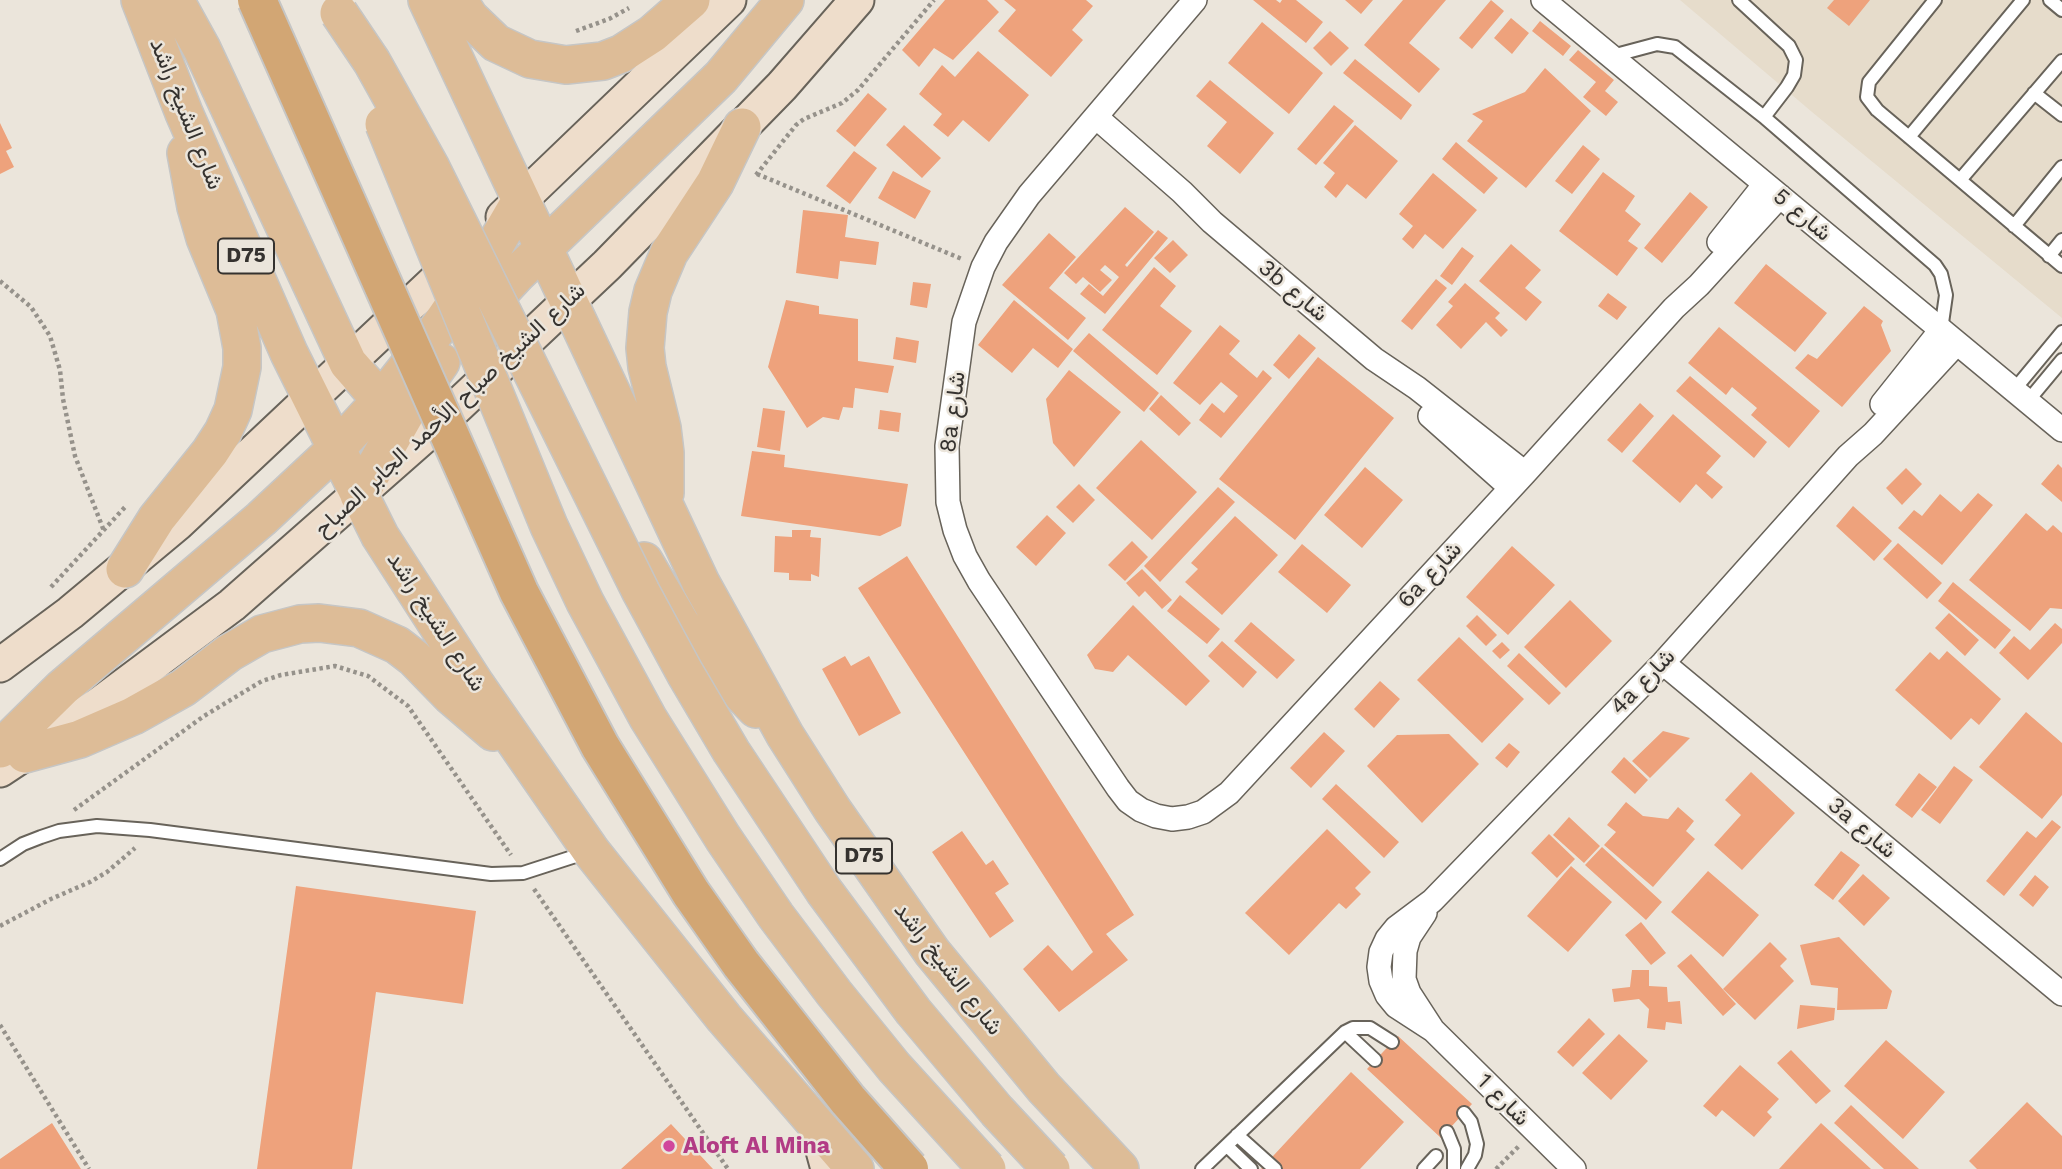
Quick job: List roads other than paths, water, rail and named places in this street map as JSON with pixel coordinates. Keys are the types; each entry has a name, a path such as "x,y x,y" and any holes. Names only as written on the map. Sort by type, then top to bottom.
{"highway":[{"path":"257,0 488,524 558,670 600,746 691,893 741,964 848,1100 909,1169"}],"main road":[{"name":"شارع الشيخ راشد","path":"140,0 184,113 310,398 380,536 426,611 591,851 724,1018 855,1169"},
{"path":"175,0 202,49 348,363 370,388 396,403 435,414 449,414"},
{"name":"شارع الشيخ راشد","path":"427,0 701,583 785,735 839,820 932,952 1044,1088 1120,1169"},
{"path":"458,0 470,18 496,43 530,59 566,65 603,61 621,54 652,34 691,0"},
{"path":"8,758 72,680 261,519 335,450 396,403 447,354 464,290 521,200 729,0"},
{"path":"0,665 125,569 178,523 348,363 464,290 544,247 721,77 785,0"},
{"name":"شارع الشيخ صباح الأحمد الجابر الصباح","path":"8,758 166,656 241,597 359,495 569,301 782,86 857,0"},
{"path":"336,6 544,513 585,602 624,676 701,804 776,916 894,1067 987,1169"},
{"path":"336,6 378,72 430,166 642,592 731,751 824,891 913,1011 988,1101 1051,1169"},
{"path":"125,569 157,518 223,432 233,410 242,367 242,348 235,310 195,207 186,155 184,113"},
{"path":"664,504 665,453 662,428 645,348 648,312 653,291 669,253 715,183 742,127"},
{"path":"464,290 504,314 525,343 681,624 729,684 785,735"},
{"path":"359,495 396,403"},
{"path":"8,758 80,739 133,716 183,688 229,653 262,634 300,624 319,623 359,628 397,645 414,657 475,718 527,758"},
{"path":"816,1125 828,1169"}],"street":[{"name":"8a شارع","path":"1172,819 1141,810 1118,788 979,581 955,530 948,502 946,475 947,446 964,322 983,267 1011,218 1195,0"},
{"name":"شارع 5","path":"1543,0 2062,430"},
{"name":"3b شارع","path":"1091,123 1182,191 1212,222 1374,359 1408,397 1518,480"},
{"name":"6a شارع","path":"1172,819 1203,813 1229,793 1674,308 1699,285 1772,190"},
{"name":"4a شارع","path":"1379,967 1381,952 1396,928 1432,901 1663,663 1848,456 1873,434 1949,336"},
{"name":"3a شارع","path":"1663,663 2062,994"},
{"name":"4a شارع","path":"1403,965 1409,937 1432,901"},
{"name":"شارع 1","path":"1403,965 1409,993 1433,1030 1574,1169"},
{"name":"شارع 1","path":"1379,967 1381,981 1395,1006 1433,1030"}],"lane":[{"path":"1739,0 1789,46 1796,60 1794,75 1764,117"},
{"path":"1935,0 1873,75 1867,89 1871,104 2062,266"},
{"path":"1909,137 2023,0"},
{"path":"2050,0 2062,10"},
{"path":"1612,56 1657,44 1675,47 1764,117 1935,265 1944,284 1949,336"},
{"path":"1960,180 2062,61"},
{"path":"2034,93 2062,115"},
{"path":"2014,226 2062,167"},
{"path":"2049,256 2062,240"},
{"path":"2021,396 2045,353 2062,332"},
{"path":"2021,396 2061,364 2045,353"},
{"path":"0,859 23,844 59,831 97,826 150,830 491,874 523,873 591,851"},
{"path":"1202,1169 1345,1031 1370,1028 1392,1042"},
{"path":"1345,1031 1375,1060"},
{"path":"1464,1113 1471,1122 1477,1144 1475,1155 1467,1169"},
{"path":"1447,1132 1454,1149 1454,1169"},
{"path":"1237,1135 1275,1169"},
{"path":"1227,1146 1251,1169"},
{"path":"1424,1169 1436,1156"}],"place":[{"name":"Aloft Al Mina","path":"669,1146"}]}
